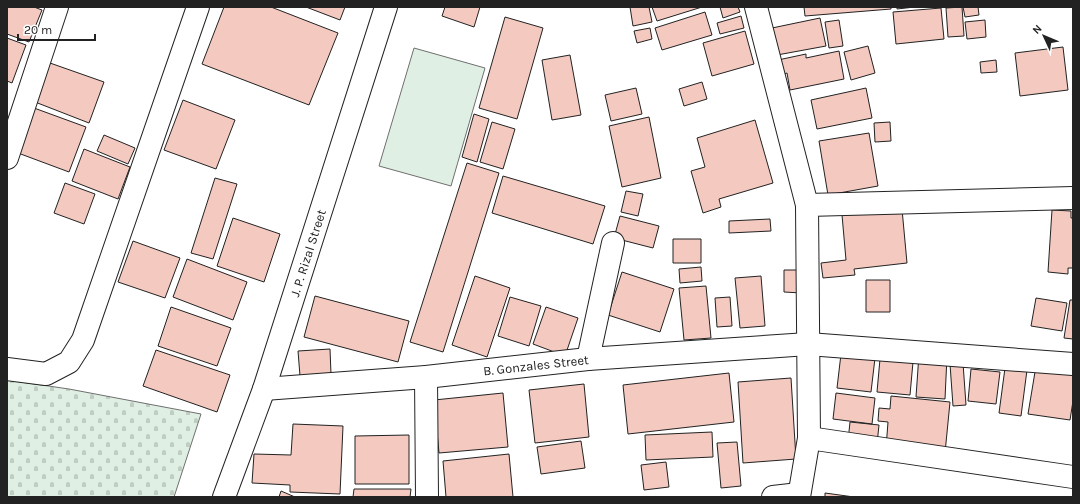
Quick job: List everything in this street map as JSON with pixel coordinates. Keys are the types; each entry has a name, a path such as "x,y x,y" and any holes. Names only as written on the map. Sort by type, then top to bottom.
{"street":[{"path":"7,158 57,7"},
{"path":"7,369 46,374 69,362 83,340 198,7"},
{"name":"J. P. Rizal Street","path":"224,497 264,389 386,7"},
{"path":"756,7 807,205 809,438 799,496 773,497"},
{"path":"807,205 1073,198"},
{"path":"588,359 613,242"},
{"name":"B. Gonzales Street","path":"264,389 426,377 588,359 808,344 1073,364"},
{"path":"426,377 427,497"},
{"path":"809,438 1073,477"}],"green space":[{"path":"414,48 485,68 451,186 379,166"},
{"path":"7,380 69,389 201,414 174,497 7,497"}],"building":[{"path":"7,7 34,7 42,10 29,42 7,34"},
{"path":"224,7 271,7 338,33 309,105 202,64"},
{"path":"306,7 345,7 340,20"},
{"path":"445,7 480,7 474,27 442,16"},
{"path":"630,7 649,7 652,22 633,26"},
{"path":"652,7 702,7 657,21"},
{"path":"720,7 738,7 740,12 723,18"},
{"path":"804,7 891,7 891,9 805,16"},
{"path":"897,7 915,7 897,9"},
{"path":"962,7 964,36 948,37 946,8"},
{"path":"963,7 978,7 979,15 965,17"},
{"path":"941,8 944,39 896,44 893,12"},
{"path":"705,12 712,35 662,50 655,28"},
{"path":"741,16 744,28 720,34 717,23"},
{"path":"505,17 543,28 517,119 479,108"},
{"path":"820,18 826,46 777,55 772,28"},
{"path":"839,20 843,46 829,48 825,22"},
{"path":"985,20 986,37 967,39 965,22"},
{"path":"650,28 652,39 637,43 634,31"},
{"path":"745,31 754,64 712,76 703,43"},
{"path":"7,38 26,45 12,83 7,81"},
{"path":"868,46 875,73 851,80 844,52"},
{"path":"1063,47 1068,90 1020,96 1015,53"},
{"path":"839,51 844,79 790,90 787,73 781,75 778,60 806,54 806,58"},
{"path":"570,55 581,115 552,120 542,60"},
{"path":"996,60 997,72 981,73 980,62"},
{"path":"50,63 104,82 89,123 35,102"},
{"path":"702,82 707,99 684,106 679,89"},
{"path":"636,88 642,114 611,121 605,95"},
{"path":"866,88 872,118 817,129 811,100"},
{"path":"183,100 235,120 216,169 164,150"},
{"path":"34,108 86,127 69,172 18,153"},
{"path":"474,114 489,119 477,162 462,157"},
{"path":"649,117 661,178 622,187 609,126"},
{"path":"755,120 773,183 719,199 721,207 703,213 691,171 705,167 697,138"},
{"path":"492,122 515,129 503,169 480,162"},
{"path":"890,122 891,141 875,142 874,123"},
{"path":"869,133 878,186 828,195 819,141"},
{"path":"104,135 135,148 128,164 97,151"},
{"path":"84,149 130,167 118,199 72,181"},
{"path":"467,163 499,173 443,352 410,342"},
{"path":"503,176 605,206 593,244 492,213"},
{"path":"215,178 237,184 213,259 191,253"},
{"path":"65,183 95,194 84,224 54,213"},
{"path":"626,191 643,194 638,216 621,212"},
{"path":"902,209 907,263 854,269 855,275 823,278 821,263 846,260 842,215"},
{"path":"1052,210 1071,211 1071,218 1073,218 1073,268 1068,268 1068,274 1048,272"},
{"path":"620,216 659,226 653,248 614,238"},
{"path":"233,218 280,234 264,282 217,266"},
{"path":"770,219 771,231 729,233 729,221"},
{"path":"673,239 701,239 701,263 673,263"},
{"path":"133,241 180,258 165,298 118,282"},
{"path":"187,259 247,282 233,320 173,297"},
{"path":"701,267 702,281 680,283 679,269"},
{"path":"784,270 803,270 802,293 784,292"},
{"path":"622,272 674,289 660,332 608,315"},
{"path":"475,276 510,288 487,357 452,345"},
{"path":"761,276 765,326 740,328 735,278"},
{"path":"866,280 890,280 890,312 866,312"},
{"path":"706,286 711,338 684,340 679,288"},
{"path":"315,296 409,321 398,362 304,337"},
{"path":"510,297 541,306 529,346 498,336"},
{"path":"730,297 732,326 717,327 715,298"},
{"path":"1036,298 1067,303 1062,331 1031,326"},
{"path":"1070,300 1073,300 1073,339 1064,338"},
{"path":"171,307 231,328 217,366 158,346"},
{"path":"546,307 578,318 565,356 533,344"},
{"path":"330,349 331,374 300,376 298,351"},
{"path":"156,350 230,375 217,412 143,386"},
{"path":"841,354 875,358 871,392 837,388"},
{"path":"919,354 947,356 945,399 916,397"},
{"path":"880,359 913,362 910,395 877,392"},
{"path":"963,363 966,405 953,406 950,364"},
{"path":"1036,366 1073,372 1073,401 1070,420 1028,414"},
{"path":"1005,368 1027,370 1021,416 999,413"},
{"path":"971,369 1000,372 996,404 968,401"},
{"path":"729,373 734,422 628,434 623,385"},
{"path":"791,378 796,459 743,463 738,382"},
{"path":"584,384 589,437 535,443 529,390"},
{"path":"503,393 508,447 439,453 434,400"},
{"path":"836,393 875,398 872,424 833,419"},
{"path":"891,396 950,402 945,453 886,448 888,422 878,421 879,408 890,409"},
{"path":"850,422 879,425 877,444 848,441"},
{"path":"293,424 343,426 340,494 290,492 290,485 252,483 254,454 291,455"},
{"path":"712,432 713,457 646,460 645,435"},
{"path":"409,435 409,484 355,484 355,436"},
{"path":"581,441 585,468 541,474 537,447"},
{"path":"737,442 741,486 721,488 717,443"},
{"path":"509,454 513,497 446,497 443,461"},
{"path":"666,462 669,487 644,490 641,465"},
{"path":"354,489 411,489 410,497 353,497"},
{"path":"281,491 295,497 279,497"},
{"path":"825,493 854,497 825,497"}]}
